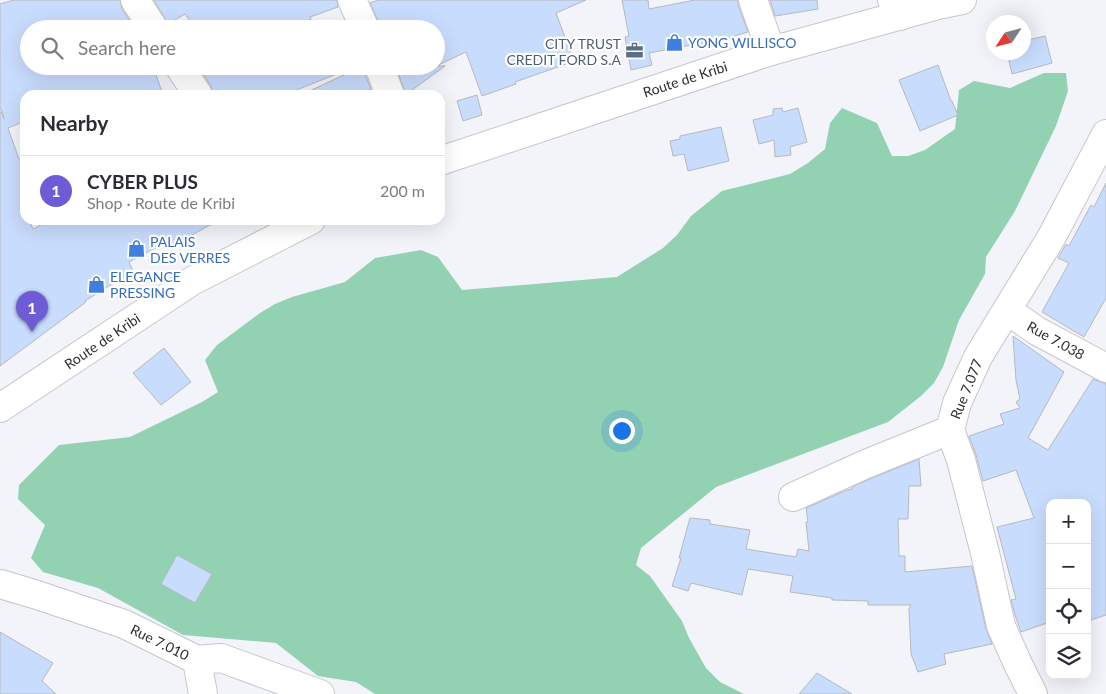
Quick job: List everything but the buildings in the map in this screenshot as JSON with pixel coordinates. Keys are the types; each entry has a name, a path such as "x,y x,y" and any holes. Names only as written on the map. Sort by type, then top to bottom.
{"street":[{"path":"135,0 148,20"},
{"path":"352,0 361,20"},
{"path":"753,0 771,51"},
{"name":"Route de Kribi","path":"445,158 896,8 950,2"},
{"path":"185,75 195,90"},
{"path":"382,75 388,90"},
{"name":"Rue 7.077","path":"1033,694 1001,626 985,553 950,430 957,403 978,357 1051,238 1106,134"},
{"name":"Route de Kribi","path":"0,408 192,281 279,227"},
{"name":"Rue 7.038","path":"1007,310 1037,331 1106,368"},
{"path":"793,496 950,430"},
{"name":"Rue 7.010","path":"0,584 124,624 197,660 221,658 320,694"},
{"path":"197,660 203,694"}],"green space":[{"path":"1044,73 1066,73 1068,91 1056,126 1015,211 986,257 985,274 959,320 943,367 934,383 921,396 888,422 716,487 641,548 636,565 650,576 682,621 706,668 720,682 744,694 375,694 356,682 318,676 276,643 183,635 98,588 43,572 31,558 45,525 18,499 19,485 59,445 130,437 202,402 218,392 205,360 217,345 275,304 292,297 345,282 375,258 421,250 438,257 462,290 617,277 663,248 677,235 691,216 722,191 790,174 808,163 825,149 830,123 842,108 877,123 892,156 908,156 925,150 955,129 959,90 974,81 1010,88"}],"place":[{"name":"YONG WILLISCO","path":"674,42"},
{"name":"CITY TRUST CREDIT FORD S.A","path":"635,51"},
{"name":"PALAIS DES VERRES","path":"136,249"},
{"name":"ELEGANCE PRESSING","path":"96,284"},
{"name":"CYBER PLUS","path":"32,332"}]}
